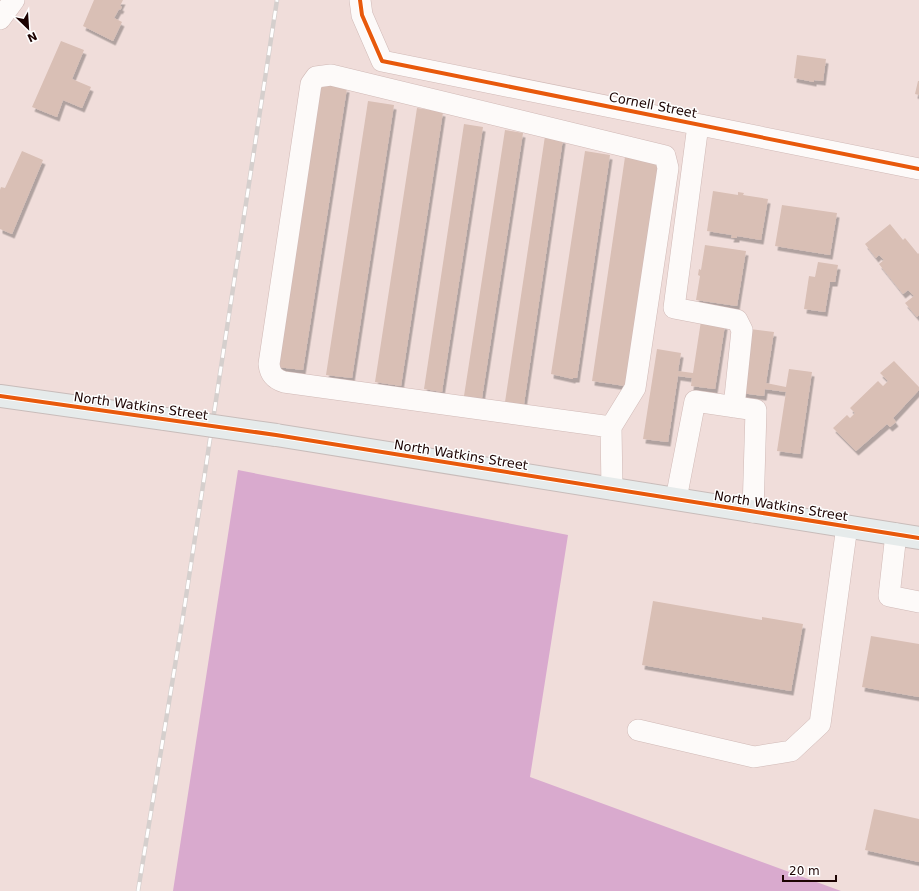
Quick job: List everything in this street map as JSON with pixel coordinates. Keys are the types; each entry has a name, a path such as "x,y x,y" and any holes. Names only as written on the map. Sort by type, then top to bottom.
{"main road":[{"name":"North Watkins Street","path":"0,396 276,435 919,538"}],"street":[{"path":"0,19 14,0"},
{"name":"Cornell Street","path":"360,0 362,15 382,61 919,169"},
{"path":"610,427 284,382 276,379 270,373 270,356 311,84 316,77 331,76 665,156 668,168 635,388 610,427 612,489"},
{"path":"698,125 674,308 737,320 742,330 734,407"},
{"path":"676,499 695,401 756,410 753,512"},
{"path":"638,730 754,757 791,751 820,724 847,526"},
{"path":"896,534 890,596 919,602"}],"shaded area":[{"path":"238,470 568,535 530,777 841,891 173,891"}],"building":[{"path":"94,0 123,0 120,6 122,7 120,10 119,9 114,18 122,22 113,41 83,26"},
{"path":"61,41 84,50 72,79 91,87 82,108 63,100 57,117 32,107"},
{"path":"797,55 826,59 823,81 814,80 814,82 794,78"},
{"path":"919,81 919,95 915,94"},
{"path":"321,84 347,88 303,370 277,367"},
{"path":"368,101 394,105 352,378 326,375"},
{"path":"417,108 443,112 401,386 375,382"},
{"path":"464,124 483,127 442,392 424,389"},
{"path":"505,130 523,133 482,398 464,396"},
{"path":"545,136 563,139 524,404 505,402"},
{"path":"22,151 43,160 12,234 0,229 0,190 1,187 5,188"},
{"path":"585,151 610,155 577,378 573,379 551,374"},
{"path":"625,157 658,162 625,386 592,381"},
{"path":"713,191 738,195 738,192 744,193 743,195 768,199 761,240 737,236 737,238 731,238 732,235 707,231"},
{"path":"782,205 837,213 830,255 775,246"},
{"path":"890,224 903,240 905,238 918,254 919,253 919,315 917,317 905,303 914,296 908,290 903,294 879,264 884,260 879,255 876,258 865,244"},
{"path":"705,245 746,251 737,306 696,300 700,276 698,275 699,269 701,270"},
{"path":"818,262 838,265 835,282 830,282 825,312 804,309 809,276 815,277"},
{"path":"701,321 725,325 715,389 691,386 692,378 678,376 668,442 643,439 657,349 681,353 678,371 693,373"},
{"path":"750,329 774,332 766,383 786,387 789,369 812,372 800,454 777,451 786,392 765,389 764,396 741,393"},
{"path":"894,361 919,387 919,390 893,418 896,422 890,427 887,424 856,451 833,428 847,415 850,418 855,413 850,408 878,381 883,386 888,381 880,373"},
{"path":"653,601 762,620 762,617 803,624 791,691 642,665"},
{"path":"871,636 919,644 919,697 862,687"},
{"path":"874,809 919,819 919,862 865,850"}],"railway":[{"path":"138,891 182,623 277,0"}],"cycle path":[{"path":"360,0 362,15 382,61 919,169"},
{"path":"0,396 276,435 919,538"}]}
